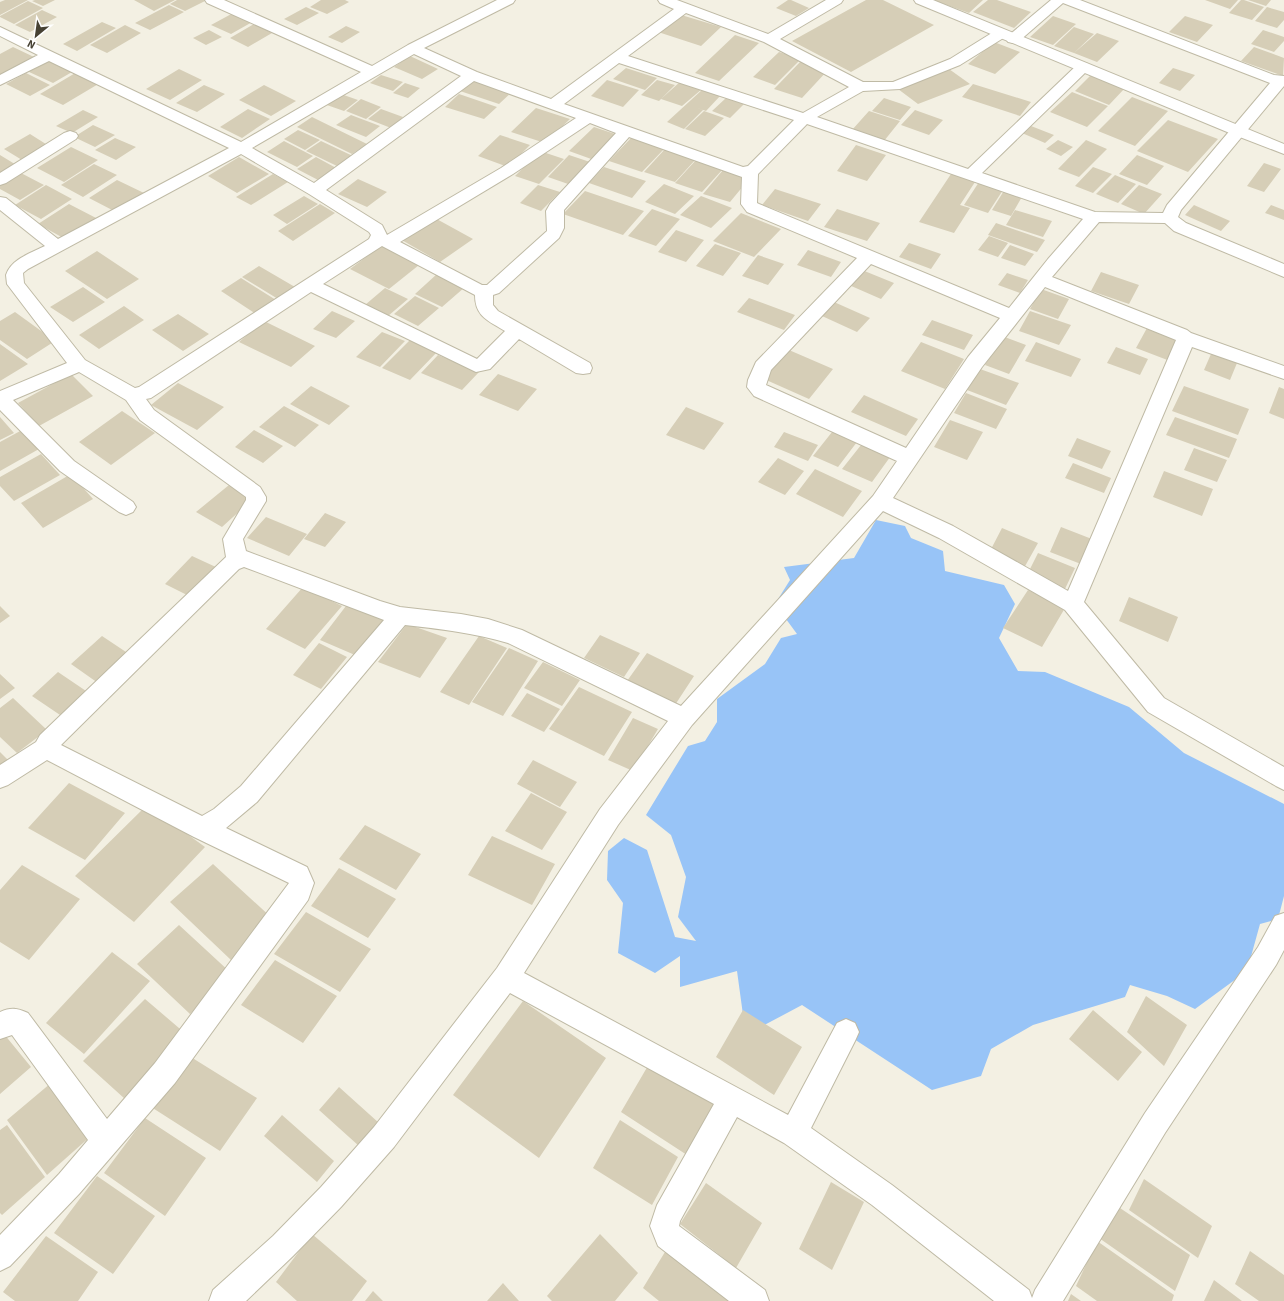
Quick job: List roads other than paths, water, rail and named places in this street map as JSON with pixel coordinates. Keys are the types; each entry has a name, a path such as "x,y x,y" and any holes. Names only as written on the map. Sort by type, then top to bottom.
{"street":[{"path":"212,0 371,71"},
{"path":"665,0 769,39 860,87"},
{"path":"769,39 836,0"},
{"path":"921,0 1284,149"},
{"path":"413,48 472,75 742,172 750,171 804,118 860,87 895,86 955,62 1007,36 1059,0"},
{"path":"1067,0 1272,79 1282,81"},
{"path":"237,560 233,539 256,501 256,497 253,492 147,415 133,395 79,366 16,284 13,278 14,272 22,265 241,148 371,71 495,2"},
{"path":"553,105 684,8"},
{"path":"0,32 241,148 315,190 376,229 383,240 484,292 494,289 553,234 556,227 554,210 626,131"},
{"path":"0,82 49,55"},
{"path":"616,57 804,118 1094,217 1169,218 1180,227 1284,271"},
{"path":"971,175 1083,67"},
{"path":"315,190 472,75"},
{"path":"1169,218 1173,208 1237,131 1282,81"},
{"path":"1269,94 1284,100"},
{"path":"133,395 144,393 376,242 383,240 507,171 589,117"},
{"path":"0,180 70,136"},
{"path":"750,171 749,204 753,208 1012,316"},
{"path":"0,202 57,247"},
{"path":"224,1301 283,1246 331,1197 384,1137 506,977 609,817 684,718 880,501 975,362 1094,217"},
{"path":"868,256 763,367 757,380 756,387 760,391 909,458"},
{"path":"1042,279 1181,334 1186,338 1284,373"},
{"path":"310,285 478,366 483,364 517,330"},
{"path":"484,292 484,306 492,315 583,368"},
{"path":"1073,604 1186,338"},
{"path":"79,366 74,366 0,398 67,466 126,507"},
{"path":"880,501 946,532 1073,604 1156,705 1284,779"},
{"path":"0,1256 69,1184 165,1073 299,892 301,880 298,875 203,829 52,752 48,747 48,742 237,560 245,559 376,609 400,616 462,623 488,628 514,636 684,718"},
{"path":"203,829 223,817 249,794 400,616"},
{"path":"0,778 48,747"},
{"path":"1046,1301 1154,1123 1267,956 1284,925"},
{"path":"506,977 794,1133 882,1195 1018,1301"},
{"path":"0,1026 10,1021 19,1022 106,1141"},
{"path":"794,1133 846,1032"},
{"path":"732,1099 667,1215 664,1230 668,1236 754,1301"}],"water":[{"path":"876,520 905,526 911,538 943,551 945,571 1004,585 1015,604 999,638 1018,671 1045,672 1129,707 1184,753 1284,804 1284,896 1278,919 1260,924 1247,971 1195,1009 1167,996 1130,985 1125,997 1033,1025 991,1049 981,1076 932,1090 802,1005 757,1029 744,1022 737,971 680,987 680,956 655,973 618,953 623,903 607,880 608,851 624,838 647,850 675,937 696,941 678,917 686,877 671,835 646,815 688,746 705,741 717,722 717,699 765,664 781,638 797,634 775,604 790,580 784,567 854,558"}]}
